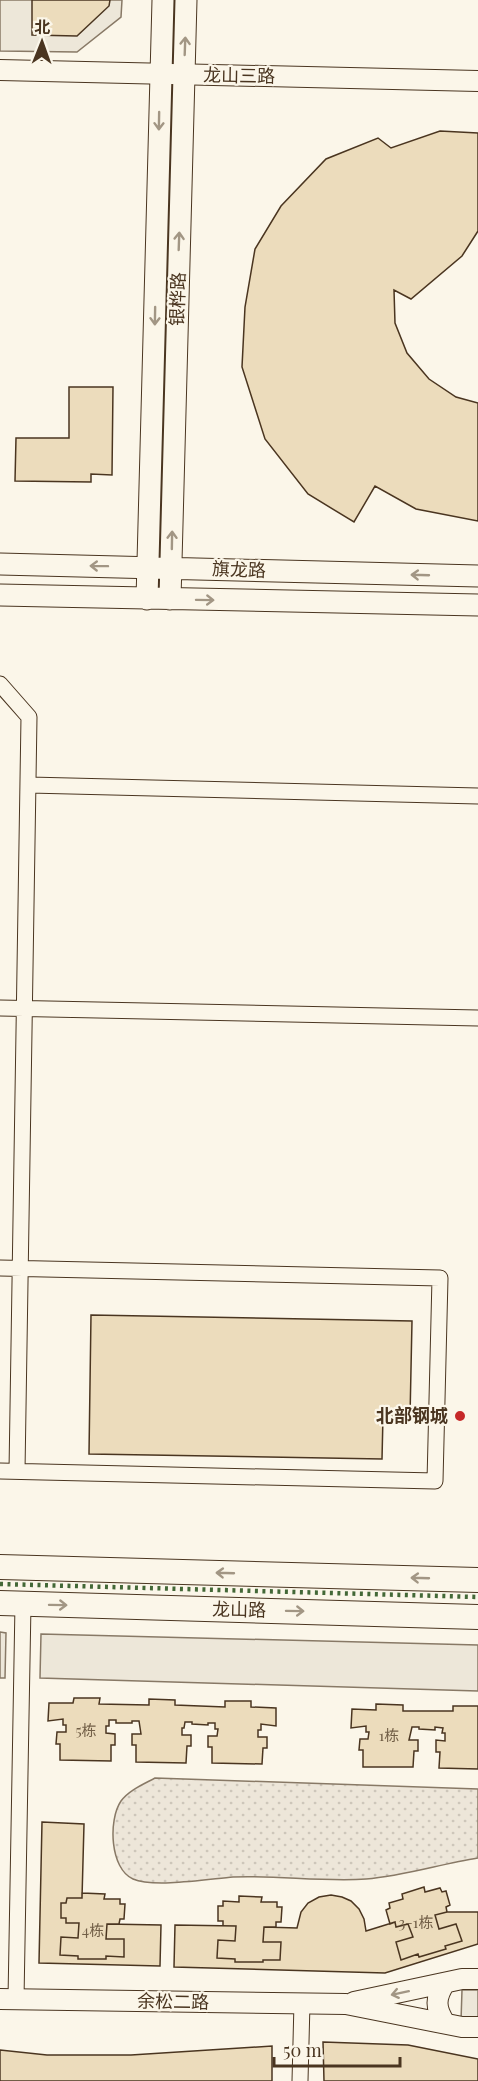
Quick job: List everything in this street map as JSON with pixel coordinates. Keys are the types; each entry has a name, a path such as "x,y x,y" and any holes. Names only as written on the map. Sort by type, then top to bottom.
{"main road":[{"name":"银桦路","path":"147,598 163,0"},
{"name":"银桦路","path":"170,599 186,0"},
{"name":"旗龙路","path":"0,564 478,576"},
{"path":"0,596 478,605"},
{"name":"龙山路","path":"0,1567 478,1580"},
{"name":"龙山路","path":"12,1604 478,1617"}],"street":[{"name":"龙山三路","path":"0,70 478,81"},
{"path":"0,684 29,717 17,1471"},
{"path":"29,785 478,796"},
{"path":"0,1008 478,1018"},
{"path":"0,1268 440,1278 435,1481 0,1471"},
{"path":"8,1999 12,1604"},
{"path":"346,2004 462,1979 478,1979"},
{"path":"445,1983 439,1992 436,2004 445,2023"},
{"name":"余松二路","path":"8,1999 346,2004"},
{"path":"300,2081 302,2003"},
{"path":"346,2004 462,2027 478,2027"}],"shaded area":[{"path":"0,0 122,0 121,17 77,52 0,51"},
{"path":"0,1632 6,1633 5,1678 0,1678"},
{"path":"41,1634 478,1645 478,1691 40,1678"},
{"path":"155,1778 478,1789 478,1858 366,1879 233,1877 168,1883 142,1882 125,1874 120,1865 114,1843 114,1820 124,1797"},
{"path":"462,1990 478,1990 478,2021 461,2021"}],"building":[{"path":"32,0 110,0 109,6 77,36 32,35"},
{"path":"440,131 478,133 478,231 462,256 411,299 394,290 395,323 407,353 429,379 456,397 478,403 478,521 416,509 375,486 354,522 308,494 265,439 242,367 245,307 255,249 281,206 326,159 378,138 391,148"},
{"path":"69,387 113,387 112,475 91,474 91,482 15,481 16,438 69,438"},
{"path":"91,1315 412,1321 410,1417 383,1416 382,1459 89,1454"},
{"path":"74,1698 100,1698 99,1704 149,1705 149,1699 175,1700 175,1705 225,1707 225,1701 251,1701 251,1707 276,1708 276,1726 261,1724 261,1730 258,1730 258,1737 267,1737 267,1748 263,1748 262,1764 212,1763 212,1747 208,1747 208,1736 217,1736 218,1729 215,1729 215,1723 208,1723 208,1725 192,1724 192,1722 185,1722 182,1728 182,1735 191,1735 191,1746 187,1746 186,1763 136,1762 136,1745 132,1745 132,1734 141,1734 139,1721 116,1723 116,1720 109,1720 109,1726 106,1726 106,1733 115,1734 115,1745 111,1745 111,1761 60,1760 60,1744 56,1744 57,1732 66,1732 66,1725 63,1725 63,1719 48,1721 49,1703 73,1703"},
{"path":"376,1704 403,1705 403,1711 453,1711 453,1706 478,1706 478,1769 439,1768 440,1752 436,1752 436,1740 445,1741 445,1733 442,1733 443,1728 435,1727 435,1730 412,1727 409,1740 418,1740 418,1751 414,1751 413,1767 363,1767 363,1750 359,1750 360,1739 368,1739 369,1732 366,1732 366,1726 351,1728 352,1709 376,1710"},
{"path":"42,1822 84,1824 82,1898 67,1898 66,1903 61,1903 61,1918 66,1918 66,1923 79,1923 78,1938 61,1937 60,1955 78,1956 78,1959 124,1957 124,1939 106,1939 107,1924 161,1925 160,1966 39,1963"},
{"path":"424,1887 425,1892 440,1888 442,1892 446,1891 450,1905 446,1907 447,1912 435,1915 439,1929 456,1924 462,1941 445,1946 446,1949 401,1960 396,1942 413,1937 408,1924 396,1927 395,1922 390,1924 386,1910 390,1908 389,1903 403,1899 402,1894"},
{"path":"82,1893 105,1894 104,1899 120,1899 120,1904 125,1904 124,1919 120,1919 119,1924 107,1924 106,1939 124,1939 124,1957 78,1959 78,1956 60,1955 61,1937 78,1938 79,1923 66,1923 66,1918 61,1918 61,1903 66,1903 67,1898 82,1898"},
{"path":"331,1895 351,1901 359,1909 366,1931 395,1922 396,1927 408,1924 413,1937 396,1942 401,1960 446,1949 445,1946 462,1941 456,1924 439,1929 435,1915 447,1912 478,1912 478,1944 385,1973 174,1967 175,1925 236,1926 235,1941 218,1940 217,1958 235,1959 235,1962 280,1960 281,1942 263,1942 264,1927 297,1928 301,1912 308,1903 319,1897"},
{"path":"239,1896 262,1897 261,1902 277,1902 277,1907 282,1907 281,1922 276,1922 276,1927 264,1927 263,1942 281,1942 280,1960 235,1962 235,1959 217,1958 218,1940 235,1941 236,1926 223,1926 223,1921 218,1921 218,1906 223,1906 223,1901 239,1902"},
{"path":"323,2042 408,2045 478,2059 478,2081 324,2081"},
{"path":"272,2046 272,2081 0,2081 0,2050 47,2055 131,2055"}],"hedge":[{"path":"0,1584 478,1597"}],"place":[{"name":"北部钢城","path":"460,1416"}]}
